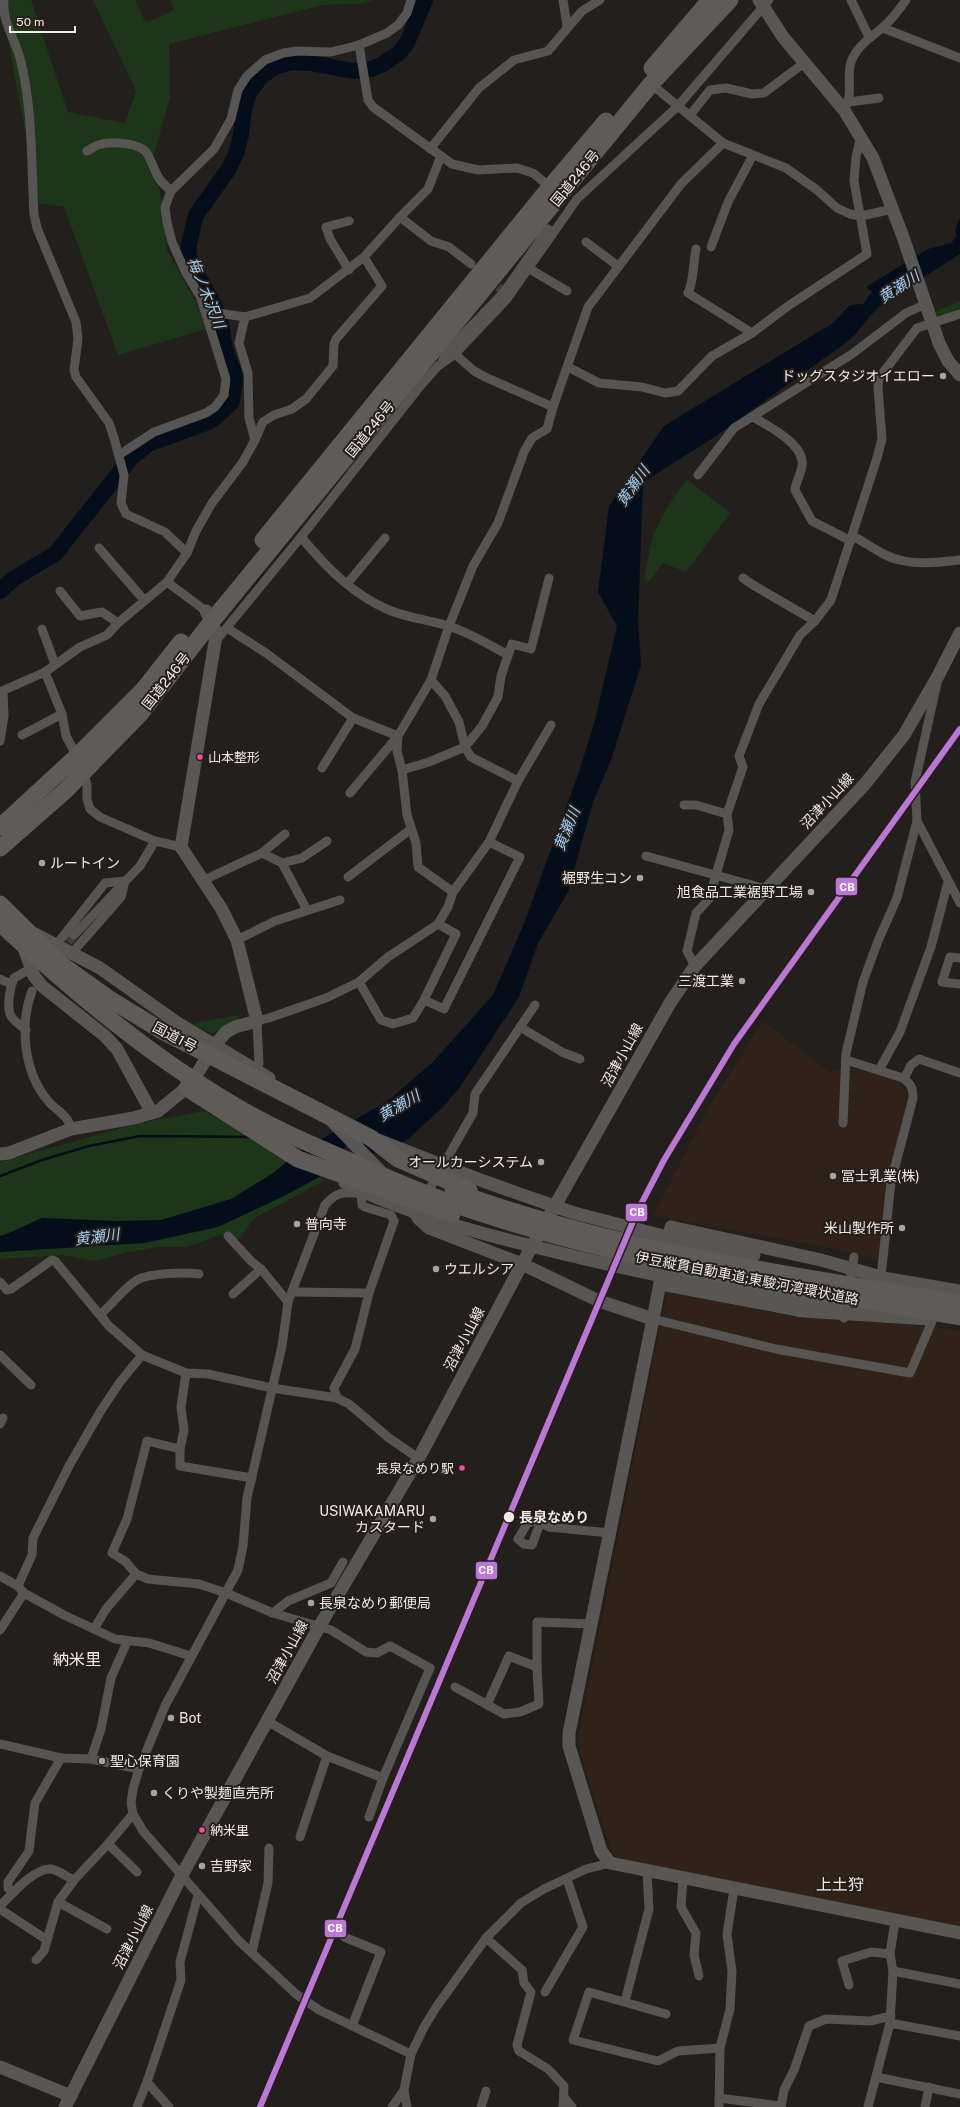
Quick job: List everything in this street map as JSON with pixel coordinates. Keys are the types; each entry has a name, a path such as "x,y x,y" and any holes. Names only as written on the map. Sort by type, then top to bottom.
{"highway":[{"name":"国道246号","path":"0,827 77,756 215,620 550,187 710,0"},
{"name":"国道246号","path":"0,848 84,773 140,714 651,84 730,0"},
{"name":"国道1号","path":"0,904 68,969 108,998 162,1031 371,1138 398,1159 455,1185 576,1229"},
{"name":"伊豆縦貫自動車道;東駿河湾環状道路","path":"0,916 95,1000 151,1044 241,1099 287,1123 402,1173 463,1195 576,1229 685,1255 960,1304"},
{"name":"国道1号","path":"0,924 24,948 146,1056 191,1092 298,1160 423,1206 474,1221 613,1256 725,1276"},
{"name":"伊豆縦貫自動車道;東駿河湾環状道路","path":"0,924 92,1004 149,1048 241,1109 295,1137 420,1192 480,1213 563,1238 650,1260 725,1276 960,1315"}],"street":[{"path":"4,0 5,20 20,58 28,106 34,214 37,228 76,322 78,339 74,370 76,378 109,424 120,457 124,475 121,503 126,514 165,532 187,553"},
{"path":"120,457 154,432 206,413 215,407 224,395 226,379 207,311 186,273 172,242 165,207 172,191 214,149 232,119 238,90 247,76 264,60 283,53 297,51 331,52 359,45 387,33 398,25 407,13 411,0"},
{"path":"562,0 567,26"},
{"path":"430,149 465,103 479,88 514,60 548,51 567,26 582,11 600,0"},
{"path":"852,0 869,36"},
{"path":"847,106 851,63 869,36 883,28 906,0"},
{"path":"438,366 455,354 507,299 577,199 678,106 764,2 783,37 804,63 847,106 873,158 903,236 939,343 948,361 960,375"},
{"path":"883,28 960,58"},
{"path":"359,45 368,100 374,107 430,149 452,164 478,170 518,168 533,173 550,187"},
{"path":"691,114 710,90 726,88 752,94 764,93 804,63"},
{"path":"651,84 678,106 691,114 723,142 753,156 786,168 817,190 837,208 850,214 861,216 892,209"},
{"path":"847,106 879,98"},
{"path":"568,367 599,383 642,387 665,393 678,391 712,356 752,333 788,306 867,254 854,181 856,157 861,136"},
{"path":"87,151 98,145 115,142 132,145 144,150 148,154 158,180 172,191"},
{"path":"350,793 398,736 431,680 449,626 473,566 498,523 524,452 532,438 547,429 583,316 618,266 681,184 723,142"},
{"path":"207,311 245,317 310,298 349,270 364,257 428,189 441,156"},
{"path":"711,247 728,202 753,156"},
{"path":"215,620 301,537 438,366 453,345 504,292 559,213 566,213"},
{"path":"400,217 431,241 449,247 471,264"},
{"path":"349,221 326,227 330,240 349,270"},
{"path":"586,242 618,266"},
{"path":"696,249 692,269 692,284 688,293 752,333"},
{"path":"0,742 4,716 1,692 22,681 45,672 80,647 107,635 144,600 167,582 187,553 196,531 212,504 243,462 263,422 274,415 292,409 306,399 333,366 334,344 336,339 382,286 364,257"},
{"path":"528,268 567,291"},
{"path":"698,475 717,448 734,428 852,354 906,313 925,302"},
{"path":"695,966 687,951 696,913 709,899 729,830 727,814 743,767 739,756 759,704 800,635 815,621 831,600 852,538 882,439 878,387 879,378 917,328 960,314"},
{"path":"245,317 239,343 248,373 249,418 255,440"},
{"path":"455,354 474,371 485,377 553,407"},
{"path":"753,417 782,434 801,456 803,464 795,490 812,521 852,538 888,556 900,560 917,563 960,560"},
{"path":"301,537 328,569 373,602 390,611 449,626 508,655"},
{"path":"347,584 386,538"},
{"path":"99,548 144,600"},
{"path":"402,770 429,762 465,747 482,726 498,696 501,676 512,644 530,649 549,578"},
{"path":"743,578 815,621"},
{"path":"167,582 215,620 266,653 353,718 398,736"},
{"path":"60,591 80,616 102,612 118,623"},
{"path":"215,620 215,642 182,847 204,880 237,940 257,1021 260,1064"},
{"path":"42,629 55,664"},
{"name":"沼津小山線","path":"68,2102 182,1875 319,1627 418,1458 522,1264 670,1003 695,966 865,784 904,735 938,676 960,633"},
{"path":"45,672 62,714 66,736 77,756"},
{"path":"843,1123 846,1053 863,982 878,941 897,898 917,821 915,782 931,716 938,676"},
{"path":"431,680 449,703 458,722 465,747 471,756 518,781"},
{"path":"22,735 62,714"},
{"path":"322,768 353,718"},
{"path":"0,1154 9,1153 71,1129 152,1114 169,1103 190,1085 215,1045 226,1032 235,1027 269,1018 326,998 359,982 388,957 438,924 448,907 452,892 489,842 518,781 551,725"},
{"path":"398,736 397,751 402,770 407,814 416,844 418,867 452,892"},
{"path":"84,773 87,785 87,799 90,809 100,817 155,841 182,847"},
{"path":"684,805 696,805 727,814"},
{"path":"917,821 960,903"},
{"path":"348,877 411,829"},
{"path":"204,880 262,853 285,834"},
{"path":"74,935 140,866 155,841"},
{"path":"282,863 302,858 328,841"},
{"path":"424,1000 444,1009 520,857 489,842"},
{"path":"262,853 282,863 307,910"},
{"path":"646,856 766,889"},
{"path":"56,945 105,883 125,881"},
{"path":"72,953 121,897 125,881"},
{"path":"879,1070 900,1032 913,997 931,947 948,882"},
{"path":"237,940 275,921 340,900"},
{"path":"359,982 381,1020 393,1024 413,1018 424,1000 456,934 438,924"},
{"path":"23,927 100,968 176,1022 326,1114 403,1194 419,1219 429,1228 522,1264 600,1301 653,1319 776,1349 910,1373 933,1319"},
{"path":"24,948 30,969 42,986 105,1036 117,1049 152,1114"},
{"path":"960,958 950,957 942,982 960,984"},
{"path":"26,1030 15,1021 10,1014 11,984 14,978 30,969"},
{"path":"0,979 11,984"},
{"path":"32,991 28,1001 26,1030 30,1071 38,1088 49,1102 70,1122 71,1129"},
{"path":"416,1213 472,1113 475,1094 535,1005"},
{"path":"520,1027 562,1052 580,1059"},
{"path":"904,1079 911,1065 919,1059 960,1073"},
{"path":"846,1060 904,1079 910,1083 913,1089 913,1098 890,1182 881,1276"},
{"path":"371,1138 387,1142 483,1182 574,1213 683,1241 844,1272 881,1276"},
{"path":"298,1160 371,1196 433,1219 630,1270 720,1289 789,1299 960,1315"},
{"path":"403,1194 388,1202 361,1194 341,1192 333,1195 325,1205 288,1302 282,1346 247,1498 243,1546 238,1570 164,1706 139,1769 133,1789 131,1803 133,1814 140,1827 198,1895 252,1952 296,1994 319,2010 411,2054"},
{"path":"337,1398 334,1388 355,1349 369,1293 394,1221 391,1215 362,1205 361,1194"},
{"path":"610,1863 601,1851 569,1746 569,1733 661,1284 671,1227 821,1260 881,1276 960,1291"},
{"path":"228,1236 252,1262 262,1269 288,1302"},
{"path":"844,1318 854,1257"},
{"path":"0,1282 7,1290 11,1289 52,1260 55,1261 100,1315 142,1356 186,1373 208,1374 272,1388 337,1398 349,1404 389,1438 418,1458"},
{"path":"233,1294 262,1269"},
{"path":"100,1315 137,1280 146,1277 187,1272 199,1274"},
{"path":"661,1284 804,1311 933,1319 960,1315"},
{"path":"293,1292 369,1293"},
{"path":"0,1355 31,1385"},
{"path":"0,1630 22,1589 32,1555 32,1538 69,1466 100,1412 120,1382 142,1356"},
{"path":"186,1373 181,1407 184,1430 180,1449 180,1466 252,1478"},
{"path":"180,1449 147,1441 127,1519 112,1553 126,1562 136,1574 161,1582 198,1584 226,1593 273,1613 331,1630 366,1652 377,1653 390,1646 430,1668 383,1778 369,1817"},
{"path":"540,1522 549,1527 610,1532"},
{"path":"273,1613 288,1602 331,1583 343,1562"},
{"path":"94,1629 106,1609 136,1574"},
{"path":"0,1576 94,1629 115,1639 127,1642 149,1643 190,1656"},
{"path":"455,1687 504,1714 520,1712 539,1704 536,1667 537,1622 592,1624"},
{"path":"91,1759 100,1729 111,1678 127,1642"},
{"path":"488,1705 509,1656 536,1667"},
{"path":"267,1721 327,1756 383,1778"},
{"path":"0,1744 61,1758 91,1759 139,1769"},
{"path":"300,1837 327,1756"},
{"path":"14,1892 8,1888 8,1882 28,1851 36,1803 61,1758"},
{"path":"36,1960 44,1951 58,1902 74,1880 108,1844 133,1814"},
{"path":"108,1844 137,1872"},
{"path":"252,1952 268,1883 269,1848"},
{"path":"406,2107 404,2090 411,2054 434,2011 486,1938 521,1903 544,1889 586,1869 610,1863 647,1872 960,1933"},
{"path":"0,1906 14,1892 42,1870 51,1869 74,1880"},
{"path":"624,2001 648,1909 647,1872"},
{"path":"683,1878 681,1907 696,1932 694,1955 699,1976"},
{"path":"545,1992 583,1927 567,1879"},
{"path":"734,1889 727,1934 732,1971 730,2009 720,2048 719,2102 781,2106 784,2090 794,2070 809,2026 826,2019 870,2021 890,2020 960,2036"},
{"path":"137,2107 147,2082 181,1980 180,1962 198,1895"},
{"path":"58,1902 106,1929"},
{"path":"0,1909 47,1940"},
{"path":"868,2107 890,2020 893,1971 890,1954 895,1920"},
{"path":"344,1937 381,1952 352,2026"},
{"path":"486,1938 522,1970 524,1983 531,1992 517,2045 519,2050 548,2068 564,2086 563,2107"},
{"path":"849,1985 842,1961 871,1952 890,1954"},
{"path":"893,1971 960,1984"},
{"path":"666,2014 589,1992 574,2040 658,2061 678,2051 720,2048"},
{"path":"0,2067 68,2102"},
{"path":"876,2077 960,2094"},
{"path":"147,2082 169,2107"},
{"path":"925,2107 929,2087"},
{"path":"392,2107 404,2090"},
{"path":"484,2107 486,2091"},
{"path":"564,2097 572,2107"}],"shaded area":[{"path":"763,1021 829,1072 846,1067 896,1078 907,1093 903,1124 877,1259 820,1246 653,1216 708,1109"},
{"path":"671,1293 797,1317 937,1327 960,1331 960,1927 654,1866 616,1857 610,1849 579,1748 578,1736 666,1296"}],"green space":[{"path":"0,0 31,0 68,112 125,123 136,91 93,0 135,0 146,23 174,10 170,0 374,0 358,4 324,5 169,44 170,98 150,167 160,190 167,250 210,328 118,355 64,207 39,203"},
{"path":"960,301 960,310 938,317 936,311"},
{"path":"687,479 730,513 686,572 663,563 647,584 644,577 653,535 667,508"},
{"path":"237,1015 240,1021 225,1026 212,1034 193,1025 199,1022"},
{"path":"205,1111 325,1180 255,1218 237,1241 233,1234 220,1235 187,1247 159,1247 128,1252 94,1261 62,1255 0,1259 0,1162 144,1122"}],"water":[{"name":"黄瀬川","path":"960,217 960,254 882,304 851,339 713,438 643,482 638,622 641,665 611,760 593,802 568,892 538,943 519,997 460,1087 443,1107 407,1140 357,1160 360,1151 348,1144 338,1155 334,1169 284,1196 218,1227 144,1243 0,1252 0,1236 42,1218 115,1221 161,1220 231,1199 273,1173 299,1152 389,1100 433,1062 493,995 525,921 579,772 595,720 617,626 598,592 609,506 664,426 833,323 850,305 863,304 872,292 866,287 928,249 951,243 957,236 955,230"}],"waterway":[{"name":"梅ノ木沢川","path":"0,591 13,579 55,554 131,458 148,444 206,423 215,418 231,403 236,379 225,349 221,324 213,303 188,256 189,244 196,215 228,170 236,154 241,135 244,109 249,92 262,76 275,67 291,62 310,63 353,71 371,69 381,65 399,53 407,43 425,0"},
{"path":"0,1176 42,1160 89,1146 140,1136 250,1137"}],"tunnel":[{"path":"488,278 504,292"},
{"path":"60,953 74,935"}],"transit line":[{"name":"CB","path":"260,2107 637,1212 664,1160 734,1044 960,729"}],"place":[{"name":"ドッグスタジオイエロー","path":"943,376"},
{"name":"山本整形","path":"200,757"},
{"name":"ルートイン","path":"42,863"},
{"name":"裾野生コン","path":"640,878"},
{"name":"旭食品工業裾野工場","path":"811,892"},
{"name":"三渡工業","path":"742,981"},
{"name":"オールカーシステム","path":"541,1162"},
{"name":"冨士乳業(株)","path":"833,1176"},
{"name":"普向寺","path":"297,1224"},
{"name":"米山製作所","path":"902,1228"},
{"name":"ウエルシア","path":"436,1269"},
{"name":"長泉なめり駅","path":"462,1468"},
{"name":"長泉なめり","path":"509,1517"},
{"name":"USIWAKAMARU カスタード","path":"433,1519"},
{"name":"長泉なめり郵便局","path":"311,1603"},
{"name":"Bot","path":"171,1718"},
{"name":"聖心保育園","path":"102,1761"},
{"name":"くりや製麺直売所","path":"154,1793"},
{"name":"納米里","path":"202,1830"},
{"name":"吉野家","path":"202,1866"}],"district":[{"name":"納米里","path":"77,1659"},
{"name":"上土狩","path":"840,1884"}]}
